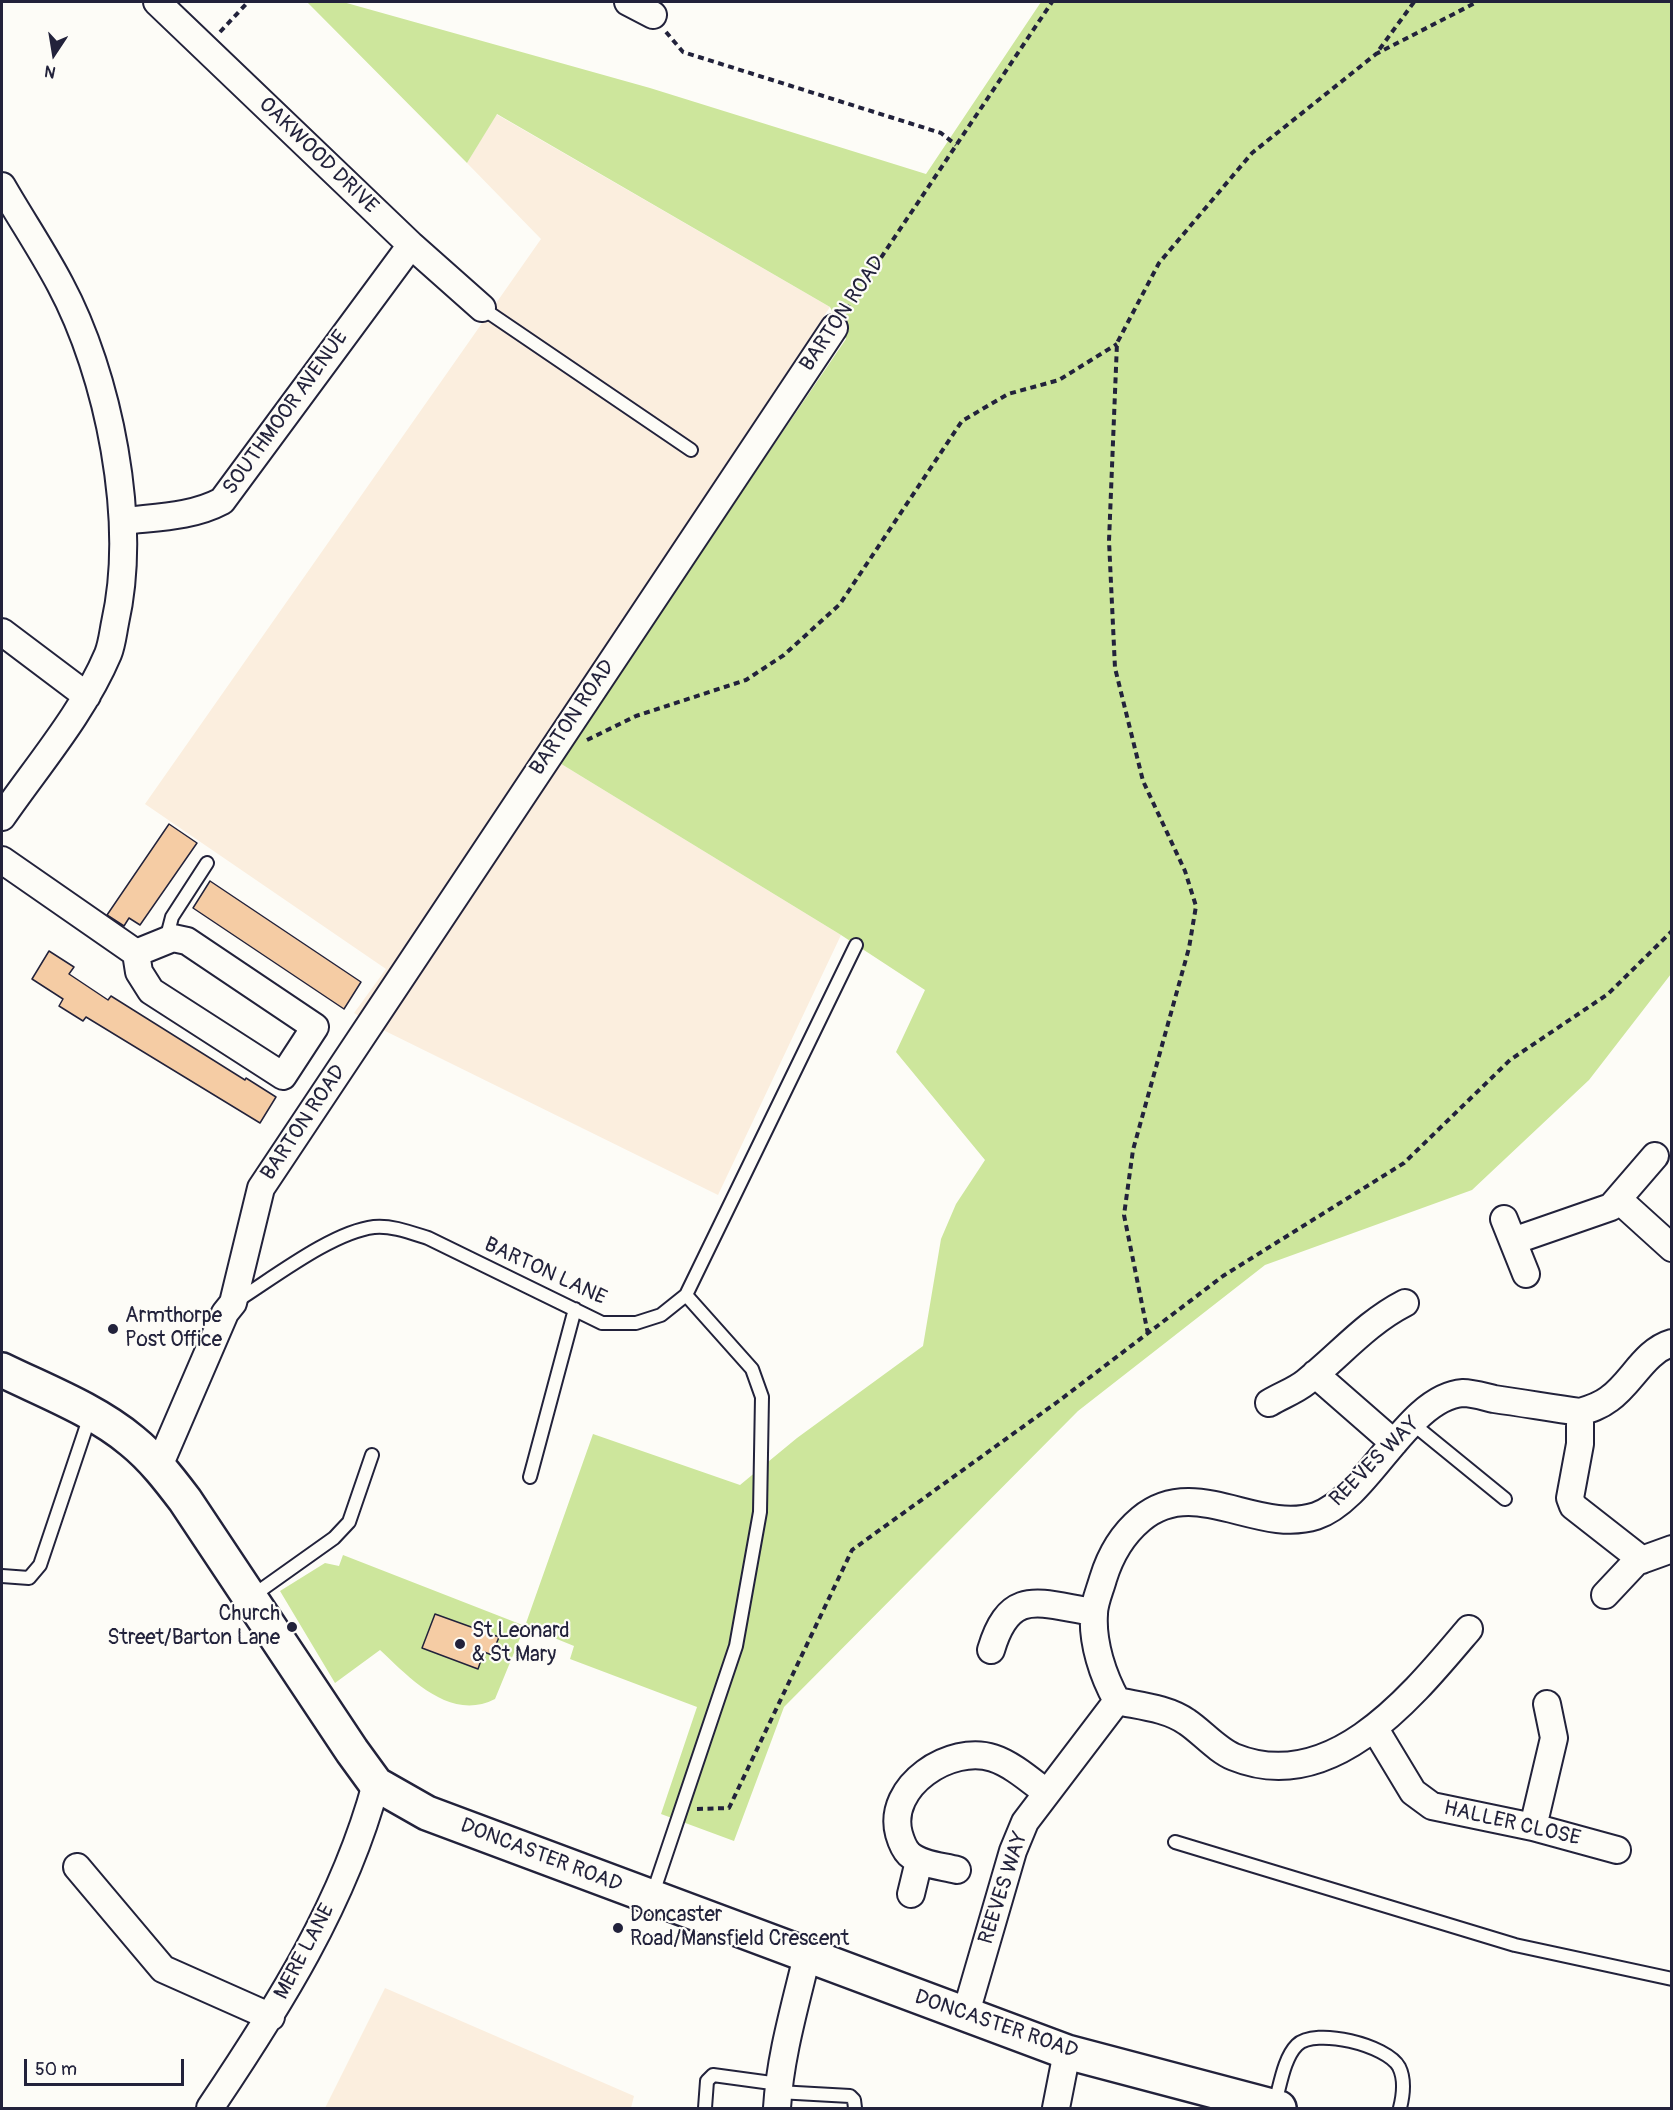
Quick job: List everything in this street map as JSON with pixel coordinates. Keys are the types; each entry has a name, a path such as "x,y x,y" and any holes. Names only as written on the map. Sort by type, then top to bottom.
{"street":[{"name":"OAKWOOD DRIVE","path":"157,2 411,245 482,308"},
{"path":"628,2 652,15"},
{"path":"2,186 61,284 83,336 105,400 124,521 123,576 109,652 87,696 2,817"},
{"name":"SOUTHMOOR AVENUE","path":"124,521 191,513 207,509 222,501 411,245"},
{"name":"BARTON ROAD","path":"159,1466 225,1313 233,1303 261,1188 834,328"},
{"path":"2,632 87,696"},
{"path":"2,860 136,953 140,972 151,991 283,1076 315,1027 187,941 179,938 166,940 136,953"},
{"path":"1526,1274 1509,1230 1611,1207 1655,1156"},
{"path":"1619,1200 1671,1248"},
{"path":"1269,1403 1304,1384 1377,1320 1405,1303"},
{"path":"1642,1560 1573,1506 1570,1498 1580,1444 1580,1412 1598,1406 1611,1398 1645,1360 1663,1346 1671,1343"},
{"name":"DONCASTER ROAD","path":"2,1370 90,1415 131,1440 159,1466 185,1500 376,1784 427,1813 965,2016 1067,2052 1276,2108"},
{"path":"1315,1374 1394,1443"},
{"name":"REEVES WAY","path":"965,2016 1013,1851 1025,1822 1117,1701 1109,1686 1095,1638 1094,1612 1106,1570 1127,1531 1153,1509 1179,1501 1211,1503 1266,1517 1292,1520 1315,1516 1337,1506 1433,1404 1463,1393 1580,1412"},
{"path":"1605,1595 1625,1571 1642,1560 1671,1549"},
{"path":"991,1650 996,1631 1016,1606 1031,1602 1094,1612"},
{"path":"1117,1701 1158,1709 1185,1720 1232,1757 1261,1765 1285,1768 1315,1762 1375,1729 1419,1688 1469,1629"},
{"path":"1533,1827 1554,1737 1547,1704"},
{"name":"HALLER CLOSE","path":"1375,1729 1413,1792 1432,1806 1533,1827 1617,1850"},
{"path":"957,1870 919,1861 908,1853 902,1844 897,1814 904,1796 921,1776 951,1759 972,1754 994,1758 1047,1793"},
{"name":"MERE LANE","path":"210,2109 271,2017 321,1928 358,1845 376,1784"},
{"path":"911,1894 919,1861"},
{"path":"77,1867 163,1969 271,2017"},
{"path":"778,2095 807,1956"},
{"path":"1056,2109 1067,2052"}],"lane":[{"path":"482,308 691,450"},
{"path":"166,940 172,917 207,862"},
{"name":"BARTON LANE","path":"233,1303 343,1235 375,1227 407,1231 428,1238 602,1323 636,1323 661,1315 686,1295 856,945"},
{"path":"651,1897 736,1646 760,1512 762,1397 752,1369 686,1295"},
{"path":"530,1477 575,1309"},
{"path":"2,1576 28,1578 40,1565 90,1415"},
{"path":"1413,1424 1505,1499"},
{"path":"250,1598 334,1538 349,1522 372,1455"},
{"path":"1175,1842 1515,1945 1671,1978"},
{"path":"1276,2108 1295,2047 1305,2038 1327,2037 1359,2043 1383,2052 1398,2065 1403,2087 1400,2109"},
{"path":"705,2109 707,2081 713,2075 778,2095 850,2096 854,2100 855,2109"}],"path":[{"path":"206,48 248,2"},
{"name":"BARTON ROAD","path":"834,328 1052,2"},
{"path":"1376,54 1414,2"},
{"path":"1148,1334 1124,1215 1133,1150 1189,948 1196,906 1185,871 1143,781 1115,668 1109,541 1117,343 1159,264 1252,153 1376,54 1477,2"},
{"path":"652,15 683,52 940,133 956,145"},
{"path":"554,746 578,744 636,716 746,680 784,655 840,604 929,467 962,421 1008,394 1059,380 1117,343"},
{"path":"681,1809 729,1808 852,1550 1148,1334 1223,1276 1404,1163 1510,1060 1608,994 1671,931"}],"shaded area":[{"path":"496,114 830,307 539,746 558,762 841,935 718,1195 375,1026 354,1013 386,969 145,804 541,239 467,163"},
{"path":"385,1988 634,2096 631,2108 325,2108"}],"green space":[{"path":"307,2 343,2 650,88 926,174 1041,2 1671,2 1671,974 1589,1080 1472,1190 1265,1265 1078,1411 784,1707 734,1841 661,1814 697,1707 570,1659 574,1646 525,1626 593,1434 740,1485 797,1438 923,1346 941,1239 956,1204 985,1160 896,1052 925,990 841,935 558,762 846,339 830,307 497,114 467,163"},
{"path":"343,1555 525,1626 495,1699 478,1705 462,1705 432,1694 404,1673 380,1650 335,1683 280,1591 325,1563 339,1566"}],"building":[{"path":"169,824 197,843 140,925 129,918 124,926 107,915"},
{"path":"210,881 361,982 344,1009 193,908"},
{"path":"49,951 74,967 69,974 108,1000 111,996 276,1097 260,1123 86,1017 83,1021 59,1006 63,999 32,979"},
{"name":"St Leonard & St Mary","path":"435,1614 499,1637 492,1655 484,1652 478,1669 422,1648"}],"place":[{"name":"Armthorpe Post Office","path":"113,1329"},
{"name":"Church Street/Barton Lane","path":"292,1627"},
{"name":"St Leonard & St Mary","path":"460,1644"},
{"name":"Doncaster Road/Mansfield Crescent","path":"618,1928"}]}
